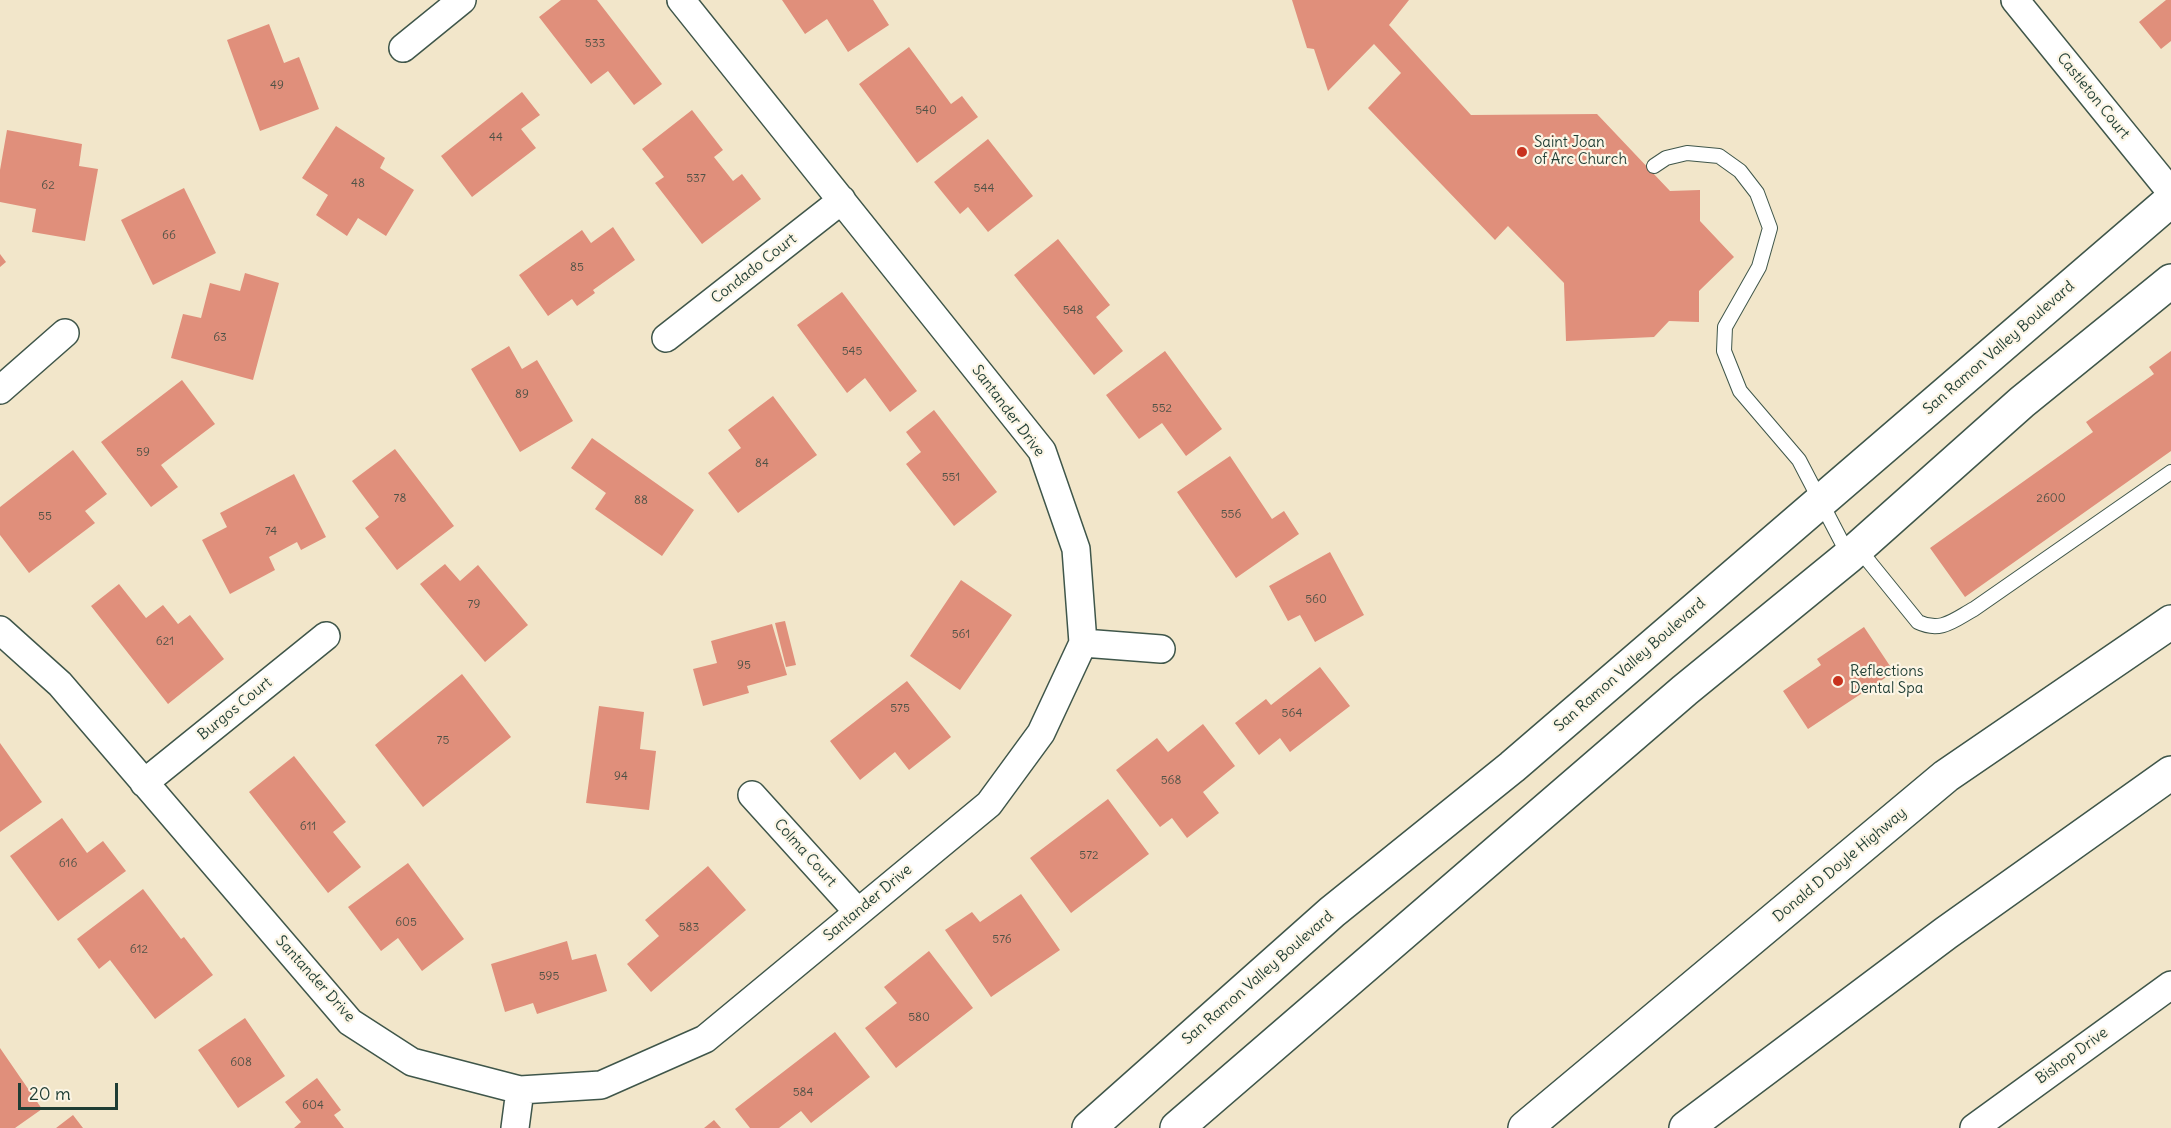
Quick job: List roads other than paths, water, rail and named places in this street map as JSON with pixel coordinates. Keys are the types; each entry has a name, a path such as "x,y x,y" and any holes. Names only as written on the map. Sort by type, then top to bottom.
{"main road":[{"name":"San Ramon Valley Boulevard","path":"1089,1128 1332,912 1512,766 2171,200"},
{"path":"1177,1128 1676,698 1853,552 2022,402 2171,281"},
{"name":"Donald D Doyle Highway","path":"1525,1128 1946,776 2171,622"},
{"path":"1686,1128 1946,933 2171,773"}],"street":[{"path":"403,48 462,0"},
{"name":"Santander Drive","path":"0,630 60,684 350,1022 412,1062 520,1090 601,1085 705,1039 989,804 1041,732 1083,643 1076,549 1042,451 681,0"},
{"name":"Castleton Court","path":"2015,0 2171,192"},
{"name":"Condado Court","path":"666,338 842,200"},
{"path":"0,390 65,333"},
{"name":"Burgos Court","path":"144,783 326,636"},
{"path":"1083,643 1161,649"},
{"name":"Colma Court","path":"752,795 857,911"},
{"name":"Bishop Drive","path":"1974,1128 2171,985"},
{"path":"515,1128 520,1090"}],"lane":[{"path":"1654,166 1666,158 1688,153 1719,156 1740,171 1757,193 1770,228 1760,267 1725,327 1724,351 1740,391 1799,460 1819,502 1853,552 1918,622 1930,627 1945,626 1974,609 2171,472"}],"place":[{"name":"Saint Joan of Arc Church","path":"1522,152"},
{"name":"Reflections Dental Spa","path":"1838,681"}]}
